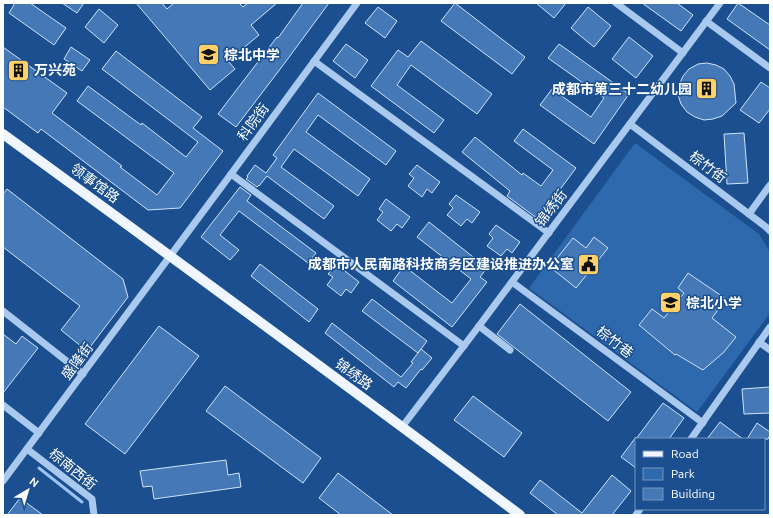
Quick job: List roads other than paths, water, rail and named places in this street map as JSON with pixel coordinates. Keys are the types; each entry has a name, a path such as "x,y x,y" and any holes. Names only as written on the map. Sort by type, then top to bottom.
{"main road":[{"name":"领事馆路","path":"3,134 171,256"},
{"name":"锦绣路","path":"171,256 520,515"}],"street":[{"name":"科院街","path":"171,256 357,3"},
{"path":"616,3 683,53"},
{"name":"锦绣街","path":"402,427 720,3"},
{"path":"706,21 770,68"},
{"path":"314,61 549,233"},
{"name":"棕竹街","path":"630,124 770,231"},
{"path":"231,174 464,346"},
{"path":"749,214 770,185"},
{"name":"盛隆街","path":"3,481 171,256"},
{"name":"棕竹巷","path":"512,282 703,423"},
{"path":"3,311 83,374"},
{"path":"479,326 510,350"},
{"path":"692,438 770,327"},
{"path":"759,342 770,350"},
{"path":"3,405 39,433"},
{"name":"棕南西街","path":"27,449 92,499 94,515"}],"waterway":[{"path":"39,468 82,502"}],"place":[{"name":"棕北中学","path":"208,55"},
{"name":"万兴苑","path":"19,70"},
{"name":"成都市第三十二幼儿园","path":"707,89"},
{"name":"成都市人民南路科技商务区建设推进办公室","path":"589,264"},
{"name":"棕北小学","path":"671,303"}]}
